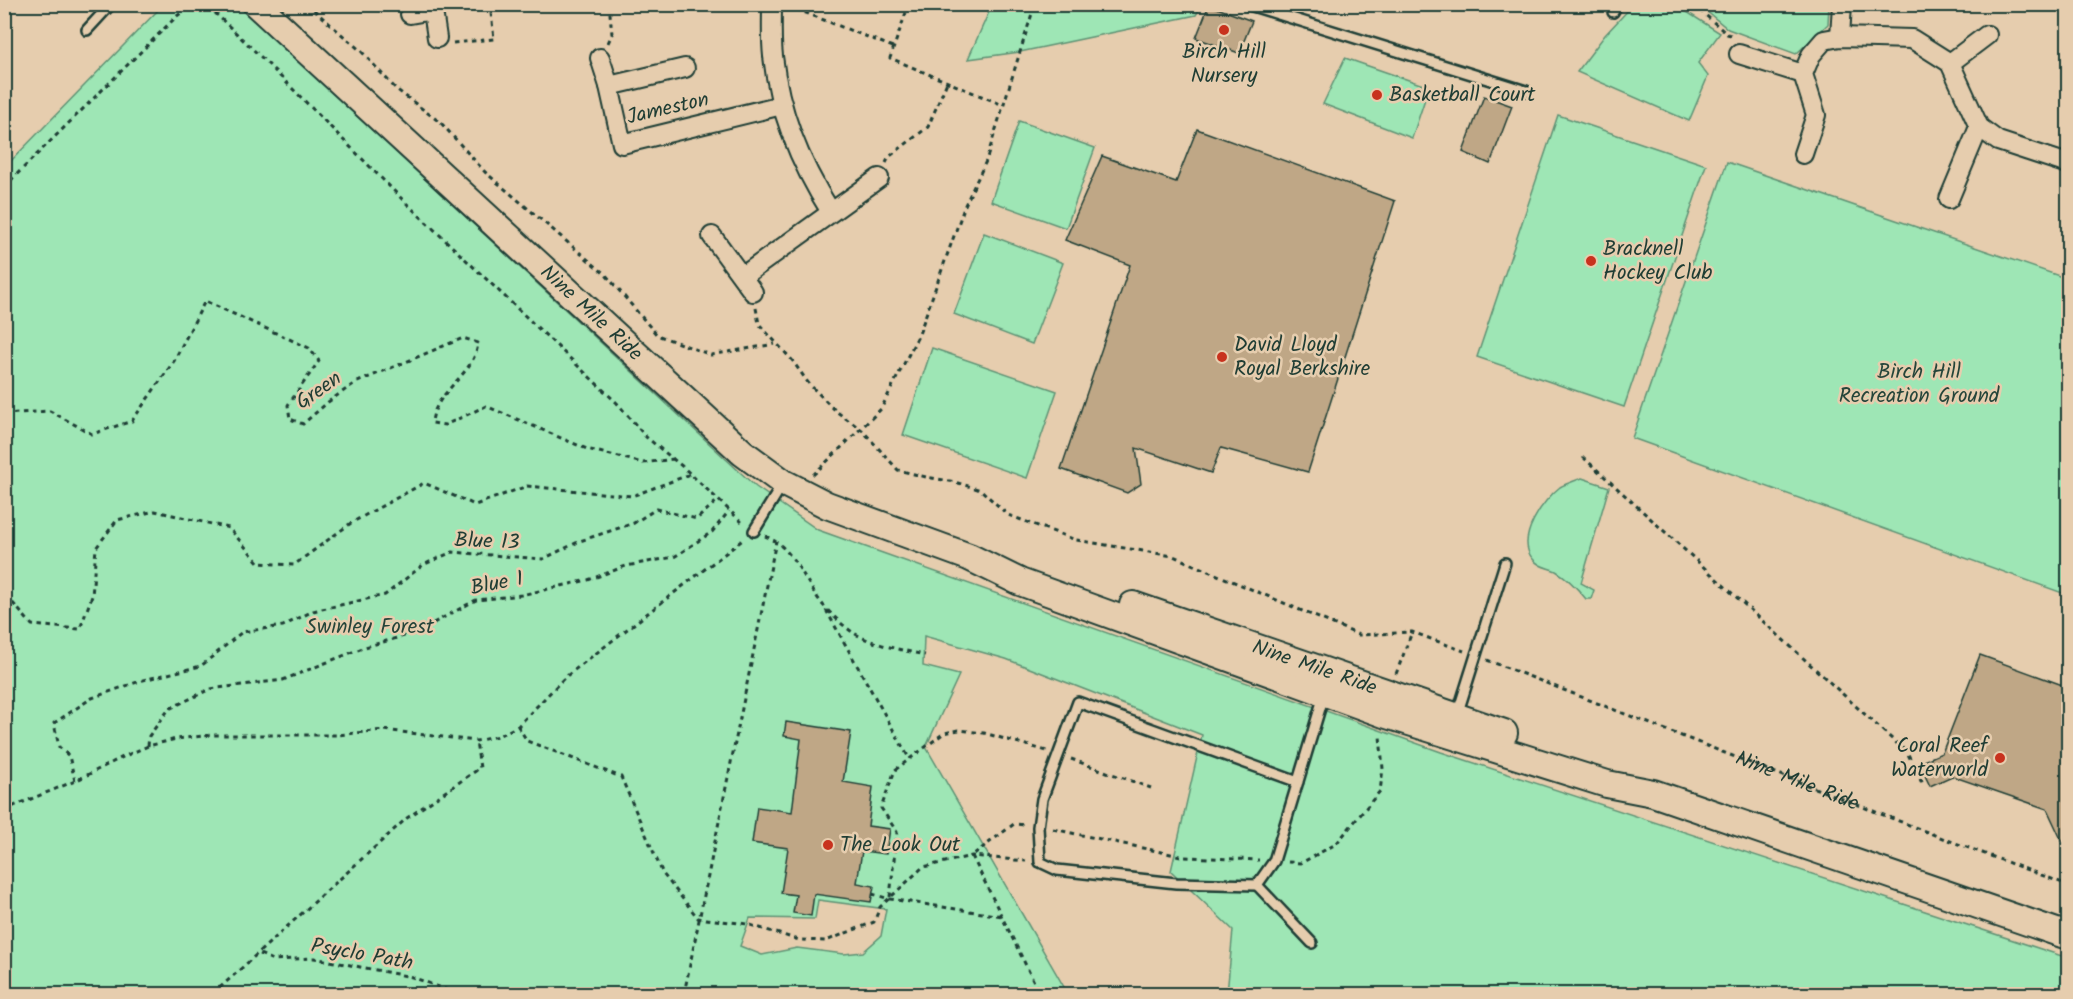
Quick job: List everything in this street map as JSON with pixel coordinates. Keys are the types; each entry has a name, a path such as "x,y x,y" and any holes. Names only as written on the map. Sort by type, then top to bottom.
{"main road":[{"name":"Nine Mile Ride","path":"256,4 743,453 791,487 827,505 969,557 1026,567 1328,683 1453,726 1611,769 1653,793 2068,936"}],"street":[{"path":"772,4 773,55 782,105 794,140 815,186 831,212"},
{"path":"1840,37 1842,4"},
{"path":"410,14 433,7 437,38"},
{"path":"1950,63 1987,35"},
{"path":"1803,154 1816,115 1803,74 1811,55 1824,40 1840,37 1912,39 1950,63 1979,127 1998,141 2068,164"},
{"path":"1739,54 1803,74"},
{"name":"Jameston","path":"600,58 609,86 621,144 782,105"},
{"name":"Jameston","path":"609,86 685,68"},
{"path":"1949,199 1979,127"},
{"path":"712,236 748,284 831,212 879,178"}],"lane":[{"path":"87,30 111,4"},
{"path":"1246,4 1526,91"},
{"path":"754,531 791,487"},
{"path":"1453,726 1505,563"},
{"path":"1257,885 1274,861 1328,683"},
{"path":"1298,782 1078,702 1042,799 1038,827 1040,862 1057,870 1176,883 1257,885 1312,943"}],"path":[{"path":"4,187 177,16 194,4"},
{"path":"200,4 213,11 404,201 617,403 646,438 674,459 729,511 754,531 776,540 824,605 909,759"},
{"path":"307,4 362,52 396,89 441,123 485,172 606,276 657,335 711,355 775,344"},
{"path":"437,38 447,43 494,39 490,4"},
{"path":"600,58 612,34 609,4"},
{"path":"785,4 893,47"},
{"path":"909,4 890,58 1004,105"},
{"path":"791,487 812,476 881,410 919,334 965,205 986,161 1035,4"},
{"path":"879,178 889,157 928,128 947,82"},
{"path":"748,284 759,324 775,344 792,360 809,384 837,412 862,430 898,470 981,490 1008,515 1076,540 1173,556 1359,634 1412,632 1460,650"},
{"name":"Green","path":"4,414 50,411 92,434 132,421 174,361 205,301 309,348 319,362 288,405 290,420 303,424 355,383 463,338 478,343 477,355 433,411 432,423 445,425 486,406 587,449 643,463 674,459"},
{"path":"1583,457 1907,752 1921,781 1927,779"},
{"path":"4,602 12,602 32,625 80,629 92,596 96,548 117,520 155,511 229,528 259,563 294,565 351,524 424,483 475,505 527,486 632,496 691,474"},
{"name":"Blue 13","path":"75,781 69,756 59,747 54,723 92,698 143,680 201,666 242,632 282,626 313,611 385,595 423,565 452,552 543,559 580,542 634,523 656,509 697,519 718,500"},
{"name":"Blue 1","path":"148,746 149,736 169,710 210,689 284,680 365,647 415,633 476,600 521,595 588,580 626,566 674,557 712,532 729,511"},
{"path":"4,810 75,781 148,746 176,739 212,735 337,735 384,730 476,741 498,736 518,726 564,678 754,531"},
{"path":"684,994 776,540"},
{"path":"824,605 854,634 897,649 925,655"},
{"path":"1396,674 1412,632"},
{"name":"Nine Mile Ride","path":"1492,662 2068,885"},
{"path":"1288,862 1301,863 1336,844 1380,791 1383,770 1379,725"},
{"path":"518,726 527,741 621,777 663,874 698,918 747,924 799,940 826,941 874,922 880,908 923,867 972,856 1040,862"},
{"path":"890,899 897,832 881,808 896,770 944,733 959,730 1006,738 1151,789"},
{"path":"213,994 407,818 480,768 476,741"},
{"path":"972,856 1014,824 1030,825"},
{"path":"1053,829 1185,857 1264,860"},
{"path":"972,856 1040,994"},
{"path":"872,894 890,899 1002,916"},
{"name":"Psyclo Path","path":"259,954 273,960 314,958 412,977 458,994"}],"green space":[{"path":"992,4 1202,5 1196,15 1020,52 968,59"},
{"name":"Swinley Forest","path":"163,5 238,5 756,487 818,530 1441,752 2068,958 2068,994 1227,994 1233,930 1171,871 1202,735 1006,659 924,636 923,666 959,675 926,747 1068,994 5,994 4,168","holes":["818,900 886,909 881,936 863,952 844,954 797,948 762,955 740,946 750,918 815,919"]},
{"path":"1633,5 1676,5 1720,33 1698,63 1708,76 1689,121 1577,72 1605,35"},
{"path":"1699,5 1829,5 1828,24 1796,54 1728,29"},
{"name":"Basketball Court","path":"1345,58 1429,87 1412,138 1323,104"},
{"name":"Bracknell Hockey Club","path":"1558,115 1706,165 1624,407 1477,357"},
{"path":"1019,121 1095,148 1066,228 991,201"},
{"name":"Birch Hill Recreation Ground","path":"1727,162 2068,279 2068,595 1632,438"},
{"path":"984,233 1063,263 1032,344 954,314"},
{"path":"932,348 1057,391 1027,478 903,435"},
{"path":"1582,478 1609,487 1581,583 1594,590 1591,599 1586,599 1556,571 1537,563 1528,550 1527,540 1529,530 1539,510 1553,493 1560,487"}],"building":[{"name":"Birch Hill Nursery","path":"1209,5 1252,21 1239,53 1196,38"},
{"path":"1484,96 1512,106 1490,164 1463,152"},
{"name":"David Lloyd Royal Berkshire","path":"1197,129 1395,201 1308,472 1221,448 1211,473 1136,448 1141,484 1127,493 1061,469 1130,265 1065,240 1102,156 1176,182"},
{"name":"Coral Reef Waterworld","path":"1980,655 2068,687 2068,854 2047,809 1952,776 1930,786 1919,763 1942,753"},
{"name":"The Look Out","path":"786,722 851,732 843,782 873,787 868,826 890,829 886,854 862,851 857,883 874,886 871,902 814,894 811,916 793,913 796,895 781,893 788,848 752,843 757,807 792,812 801,739 784,736"}],"place":[{"name":"Birch Hill Nursery","path":"1224,30"},
{"name":"Basketball Court","path":"1377,95"},
{"name":"Bracknell Hockey Club","path":"1591,261"},
{"name":"David Lloyd Royal Berkshire","path":"1222,357"},
{"name":"Coral Reef Waterworld","path":"2000,758"},
{"name":"The Look Out","path":"828,845"}]}
